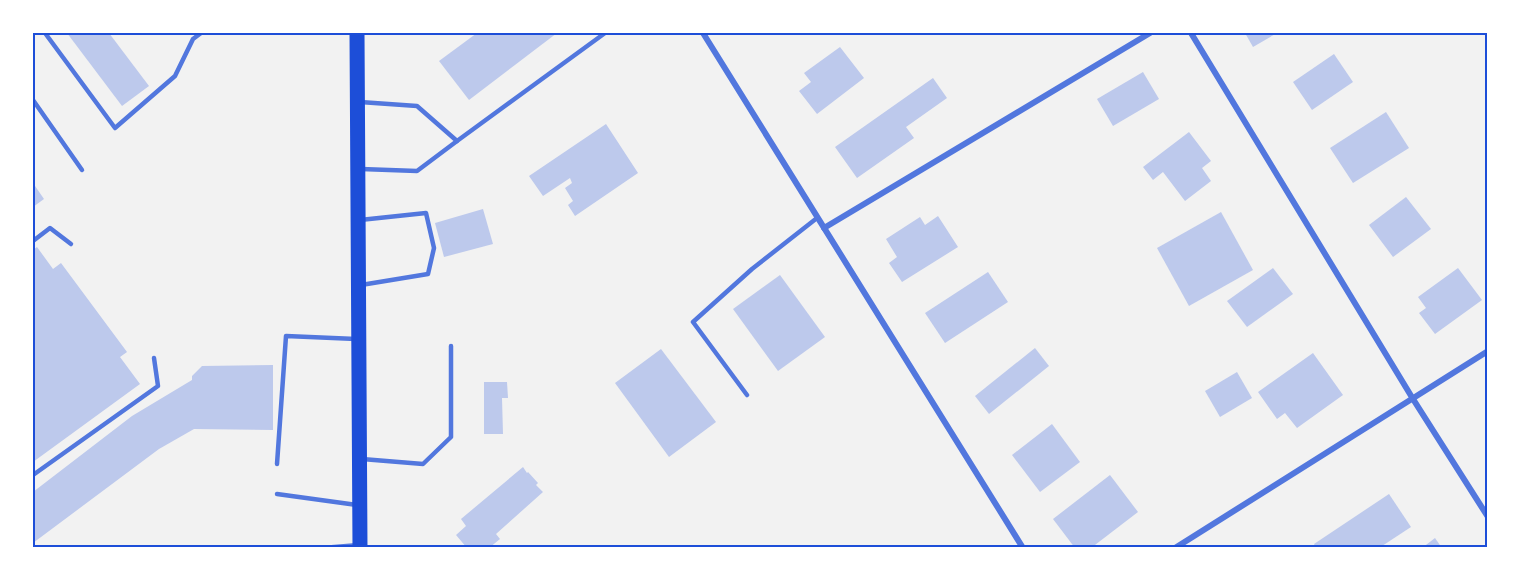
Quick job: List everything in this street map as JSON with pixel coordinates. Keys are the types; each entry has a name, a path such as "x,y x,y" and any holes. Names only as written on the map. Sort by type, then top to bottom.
{"main road":[{"path":"357,33 360,547"}],"street":[{"path":"704,33 1023,548"},
{"path":"824,228 1150,33"},
{"path":"1191,33 1413,399 1488,517"},
{"path":"1175,548 1488,351"}],"lane":[{"path":"45,33 115,128 175,76 193,39 201,33"},
{"path":"358,169 417,171 605,33"},
{"path":"33,100 82,170"},
{"path":"357,102 417,106 457,141"},
{"path":"358,220 426,213 434,248 428,274 358,285"},
{"path":"747,395 693,322 752,269 817,218"},
{"path":"33,241 50,228 71,243"},
{"path":"277,464 286,336 359,339"},
{"path":"360,459 423,464 451,437 451,346"},
{"path":"33,475 158,386 154,358"},
{"path":"277,494 360,505"},
{"path":"322,548 360,547"}],"building":[{"path":"67,33 109,33 149,86 122,106"},
{"path":"477,33 557,33 469,100 439,61"},
{"path":"1245,33 1277,33 1253,47"},
{"path":"840,47 864,78 817,114 799,91 811,82 804,73"},
{"path":"1334,54 1353,82 1312,110 1293,82"},
{"path":"1143,72 1159,99 1113,126 1097,99"},
{"path":"933,78 947,98 906,127 914,138 857,178 835,147"},
{"path":"1386,112 1409,148 1353,183 1330,148"},
{"path":"606,124 638,173 575,216 568,205 573,201 565,188 572,183 570,178 543,196 529,176"},
{"path":"1189,132 1211,161 1202,168 1211,181 1185,201 1163,172 1153,180 1143,167"},
{"path":"33,183 44,199 33,207"},
{"path":"1406,197 1431,229 1393,257 1369,225"},
{"path":"483,209 493,244 444,257 435,223"},
{"path":"1221,212 1253,270 1189,306 1157,248"},
{"path":"938,216 958,247 902,282 889,263 897,257 886,239 920,217 925,225"},
{"path":"37,247 53,269 61,263 127,352 120,357 140,384 33,462 33,250"},
{"path":"1273,268 1293,294 1247,327 1227,301"},
{"path":"1458,268 1482,300 1435,334 1419,313 1426,308 1418,297"},
{"path":"988,272 1008,302 945,343 925,313"},
{"path":"780,275 825,337 778,371 733,309"},
{"path":"1035,348 1049,366 989,414 975,396"},
{"path":"661,349 716,422 669,457 615,383"},
{"path":"1313,353 1343,395 1297,428 1285,413 1277,419 1258,392"},
{"path":"273,365 273,430 194,429 159,449 33,543 33,492 132,416 192,380 192,376 202,366"},
{"path":"1237,372 1252,398 1220,417 1205,391"},
{"path":"484,382 507,382 508,398 502,398 503,434 484,434"},
{"path":"1052,424 1080,462 1040,492 1012,455"},
{"path":"523,467 543,492 496,534 500,539 489,548 467,548 456,535 466,526 461,519"},
{"path":"1110,475 1138,512 1091,548 1075,548 1053,519"},
{"path":"1389,494 1411,527 1379,548 1316,548 1314,544"},
{"path":"1435,538 1442,548 1422,548"}]}
